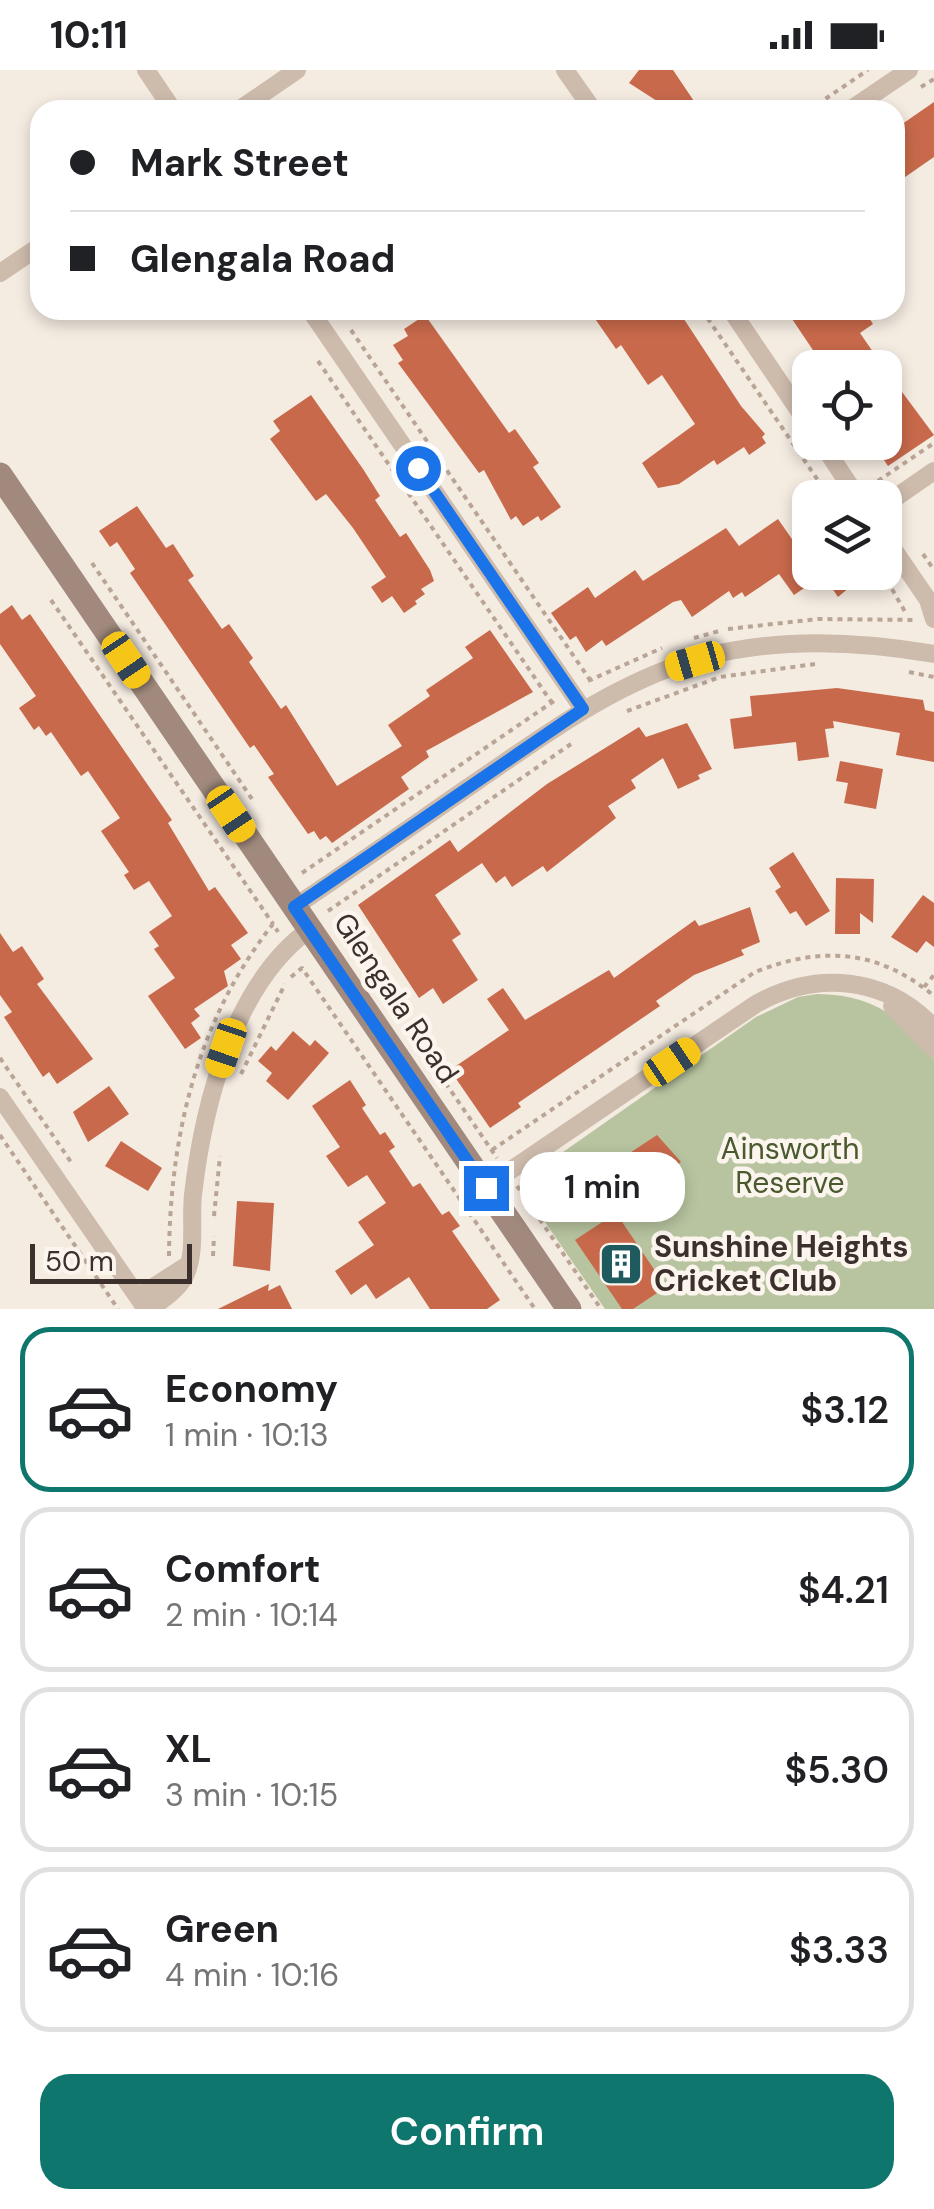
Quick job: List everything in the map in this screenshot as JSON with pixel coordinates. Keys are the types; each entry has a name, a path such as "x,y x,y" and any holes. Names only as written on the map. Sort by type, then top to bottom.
{"street":[{"path":"146,70 166,100"},
{"path":"253,100 297,70"},
{"path":"565,70 586,100"},
{"path":"865,100 910,70"},
{"path":"0,274 30,253"},
{"path":"317,320 583,709"},
{"path":"738,320 792,400"},
{"path":"902,493 934,471"},
{"name":"Glengala Road","path":"0,475 305,900 310,930 497,1180 569,1309"},
{"path":"902,562 928,600 934,619"},
{"path":"305,900 583,709 661,671 729,651 852,642 933,654 934,629"},
{"path":"2,1103 145,1305 189,1264 197,1161 226,1048 279,956 310,930"},
{"path":"497,1180 768,997 817,982 857,985 928,1016 934,1050"}],"path":[{"path":"824,100 868,70"},
{"path":"709,320 818,480"},
{"path":"351,330 590,680"},
{"path":"318,360 552,703"},
{"path":"879,480 934,443"},
{"path":"92,563 258,808"},
{"path":"892,590 908,617"},
{"path":"51,600 273,924"},
{"path":"627,711 720,677 828,664"},
{"path":"903,671 934,677"},
{"path":"302,873 305,900 328,911 581,737"},
{"path":"238,1083 275,1002 302,968 535,1309"},
{"path":"928,1016 934,975"},
{"path":"437,1070 497,1180 601,1309"},
{"path":"0,1136 118,1309"},
{"path":"211,1264 222,1140"}],"green space":[{"name":"Ainsworth Reserve","path":"817,994 853,998 884,1011 911,1031 934,1059 934,1309 605,1309 520,1186 523,1180 756,1017 798,997"}],"building":[{"path":"639,70 673,70 693,100 655,100 629,83"},
{"path":"934,102 934,157 905,177 905,122"},
{"path":"418,320 429,320 509,433 515,429 539,463 533,467 561,507 541,521 538,516 523,526 516,516 511,520 484,470 479,473 398,363 403,360 393,345 408,336 404,329"},
{"path":"596,320 685,320 741,406 765,434 762,437 766,443 749,455 744,447 717,465 714,460 679,484 658,488 642,463 695,424 662,375 648,385 621,345 616,349"},
{"path":"793,320 870,320 873,324 860,333 872,350 813,350"},
{"path":"902,392 934,435 902,457"},
{"path":"311,395 380,496 375,500 400,537 406,533 430,570 434,581 421,589 425,594 404,613 392,596 382,603 371,587 386,577 353,528 326,494 316,501 270,439 280,431 273,421"},
{"path":"137,506 166,548 173,544 194,576 188,580 222,629 229,624 253,658 249,662 281,709 286,705 337,786 402,746 388,725 430,696 426,690 473,658 465,647 490,630 533,692 426,751 429,757 401,777 409,789 332,843 326,836 320,840 314,831 308,834 268,777 274,774 254,745 250,748 130,573 135,569 117,542 110,547 99,531"},
{"path":"778,519 792,539 792,590 801,590 794,595 779,574 745,597 742,592 733,598 729,591 692,617 681,600 673,602 606,646 602,640 586,652 576,636 570,640 551,613 588,587 595,598 635,570 643,581 726,528 739,546"},
{"path":"12,605 22,620 30,614 172,820 168,823 209,891 215,887 248,933 231,945 241,959 224,971 228,986 194,1009 200,1016 191,1023 201,1038 185,1049 148,996 175,978 154,949 159,946 149,932 172,916 149,881 134,890 124,875 129,872 101,831 120,818 88,771 81,776 51,732 46,736 39,726 34,730 19,708 36,696 0,644 0,614"},
{"path":"837,688 923,700 925,710 934,712 934,762 896,755 900,733 833,721 834,728 825,729 829,757 798,761 796,742 734,749 730,719 752,716 750,696"},
{"path":"687,723 712,769 698,775 700,779 678,789 663,758 631,780 636,788 608,806 616,818 547,872 543,866 512,887 505,876 496,883 482,863 435,895 461,934 452,940 478,980 443,1004 433,988 419,998 358,905 450,840 458,852 547,784 639,727 646,737"},
{"path":"840,761 883,769 876,809 844,803 848,783 836,781"},
{"path":"793,852 830,911 806,926 796,911 790,914 775,891 781,887 769,868"},
{"path":"836,878 874,879 873,923 860,913 860,934 835,934"},
{"path":"923,895 934,903 934,947 926,941 917,953 891,937"},
{"path":"750,907 760,942 741,950 744,955 694,975 656,1001 660,1006 518,1103 521,1107 490,1128 450,1070 509,1030 487,999 503,988 525,1020 609,970 614,978 695,920 699,926"},
{"path":"0,933 13,952 22,946 44,979 37,984 93,1059 57,1084 49,1072 43,1077 4,1017 12,1012 0,995"},
{"path":"293,1031 310,1046 315,1040 329,1053 288,1100 266,1081 272,1073 258,1061 271,1046 276,1051"},
{"path":"350,1080 380,1135 385,1132 395,1147 389,1151 413,1187 420,1183 442,1215 449,1211 460,1226 452,1231 500,1300 487,1309 430,1309 409,1277 376,1299 366,1284 351,1295 335,1271 374,1245 358,1222 386,1203 367,1175 348,1187 326,1156 340,1147 312,1106"},
{"path":"109,1086 129,1114 88,1142 73,1112"},
{"path":"657,1135 681,1162 627,1198 607,1168"},
{"path":"121,1141 162,1168 148,1191 105,1166"},
{"path":"237,1201 274,1203 270,1271 233,1266"},
{"name":"Sunshine Heights Cricket Club","path":"616,1213 666,1287 633,1309 622,1309 575,1240"},
{"path":"269,1284 268,1291 280,1285 292,1309 218,1309"}],"place":[{"name":"Sunshine Heights Cricket Club","path":"621,1264"}],"route":[{"path":"418,468 583,709 294,907 486,1188"}]}
